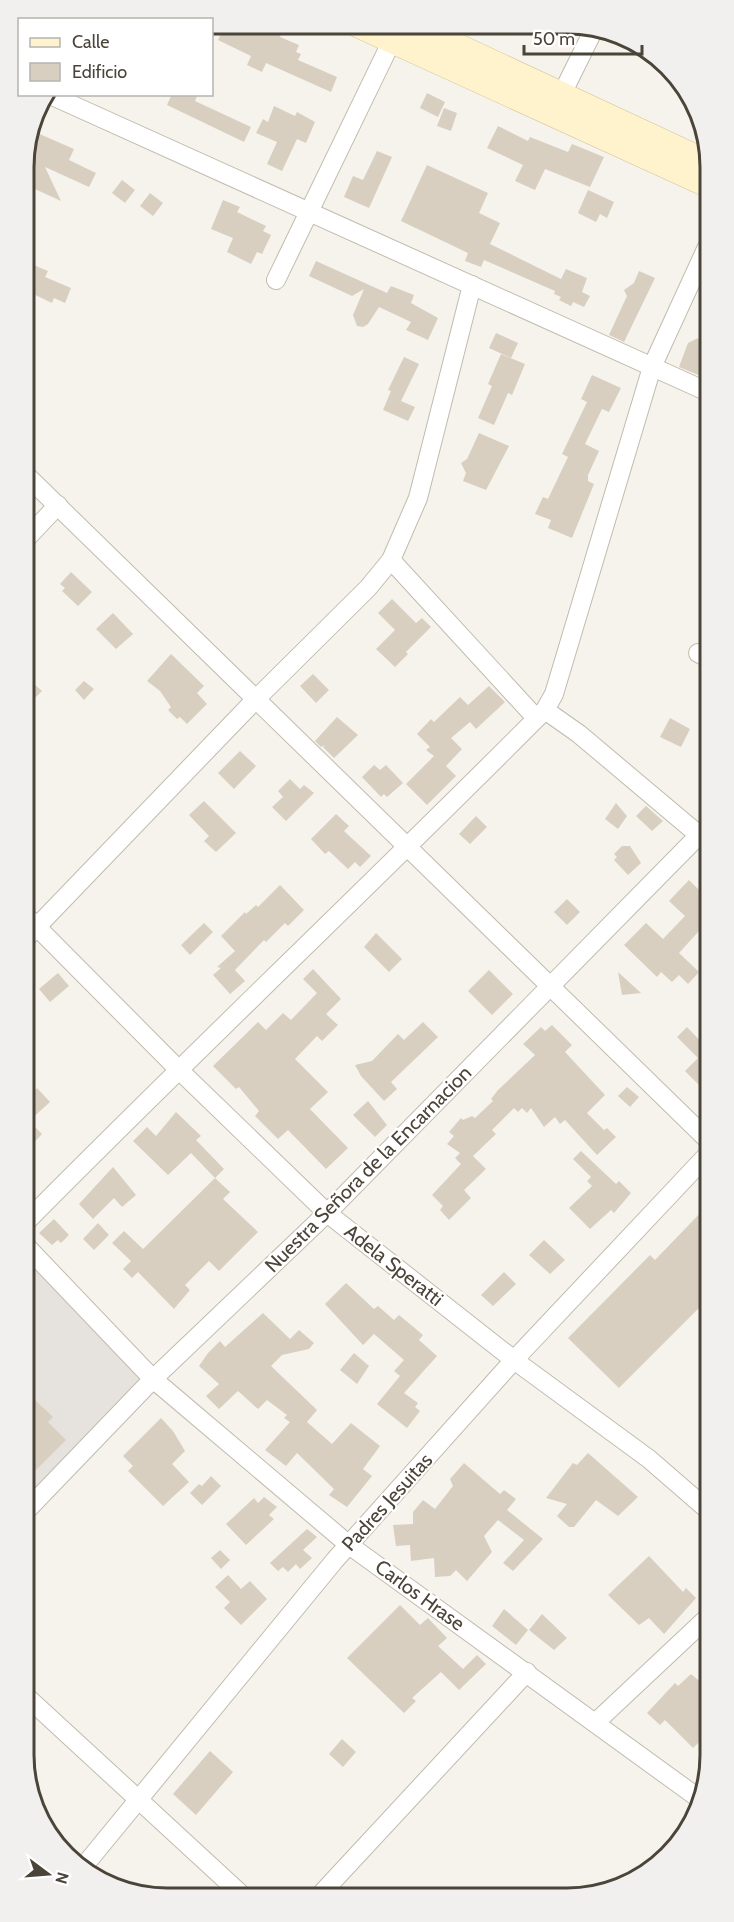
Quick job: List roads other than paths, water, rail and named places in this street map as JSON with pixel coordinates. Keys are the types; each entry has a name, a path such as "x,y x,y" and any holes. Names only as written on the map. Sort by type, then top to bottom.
{"main road":[{"path":"398,34 557,105 699,160"},
{"path":"428,34 700,180"}],"street":[{"path":"276,280 394,34"},
{"path":"557,105 590,37"},
{"path":"55,97 700,388"},
{"path":"34,1214 178,1069 408,848 541,714 554,694 652,367 700,262"},
{"path":"35,920 368,588 391,560 418,498 472,285"},
{"path":"35,483 255,700 552,985 699,1131"},
{"path":"35,530 58,505"},
{"path":"391,560 541,714 579,734 700,827"},
{"name":"Nuestra Señora de la Encarnacion","path":"34,1503 153,1379 327,1213 700,835"},
{"name":"Adela Speratti","path":"35,931 327,1213 514,1360 649,1459 699,1502"},
{"name":"Padres Jesuitas","path":"88,1861 349,1545 514,1360 699,1163"},
{"name":"Carlos Hrase","path":"34,1255 153,1379 349,1545 693,1794"},
{"path":"595,1723 699,1626"},
{"path":"326,1888 527,1672"},
{"path":"34,1705 136,1801 234,1888"}]}
